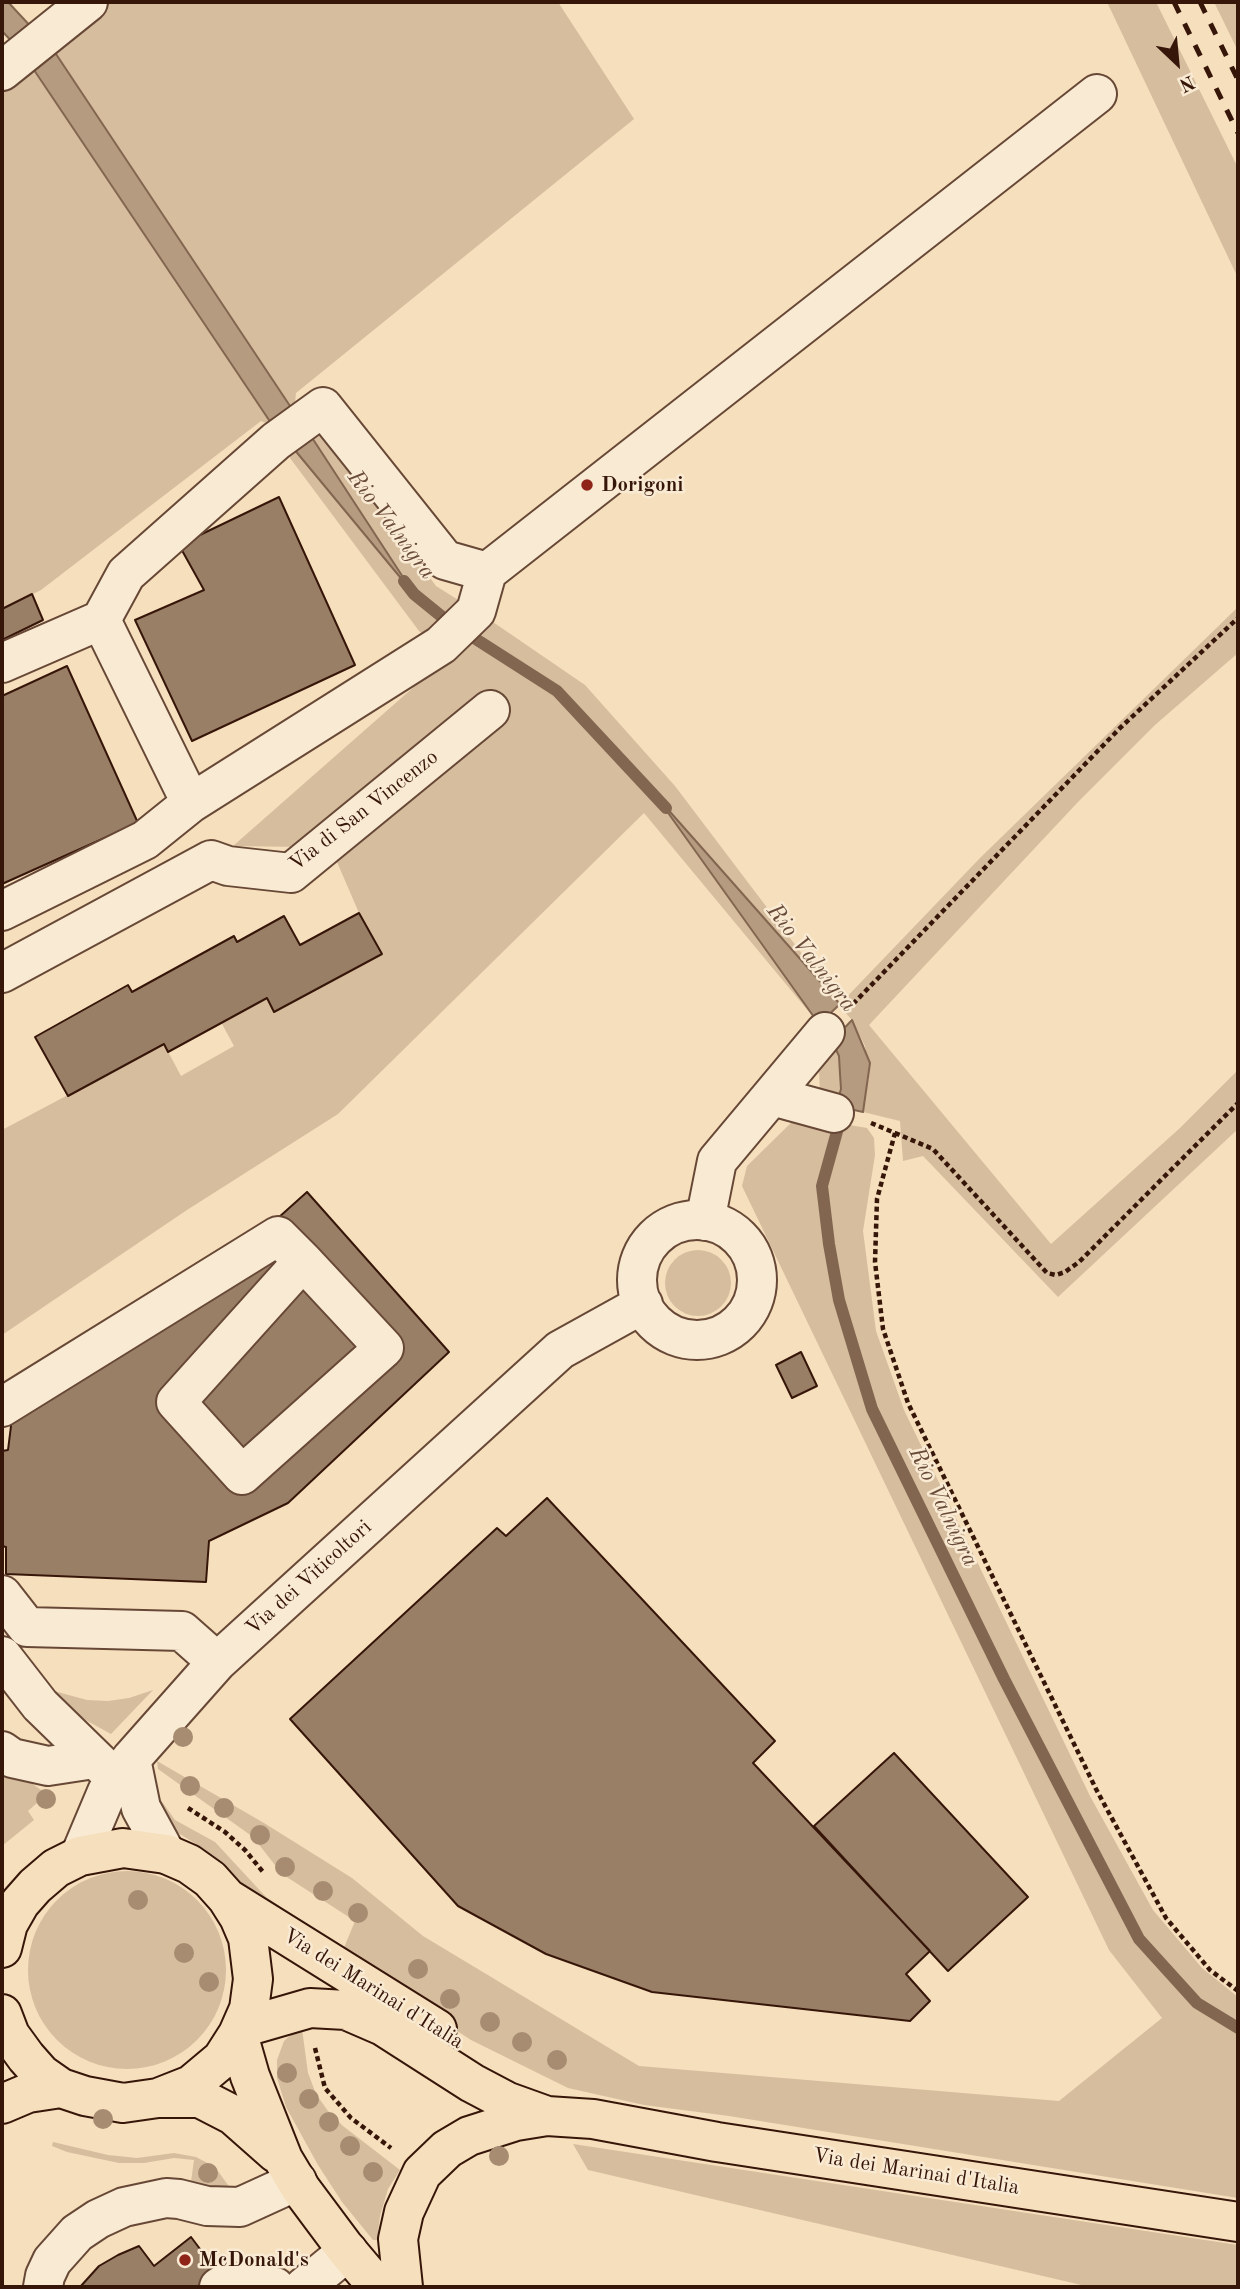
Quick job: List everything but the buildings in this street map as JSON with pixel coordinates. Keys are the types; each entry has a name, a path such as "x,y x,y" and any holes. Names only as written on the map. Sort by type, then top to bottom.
{"main road":[{"path":"2,1948 8,1924 20,1903 56,1868 80,1856 123,1848 166,1854 189,1864 210,1879 227,1898 248,1938 253,1979 249,2009 240,2031 222,2059 191,2085 158,2098"},
{"path":"2,1906 35,1886"},
{"name":"Via dei Marinai d'Italia","path":"227,1898 533,2089 593,2119"},
{"name":"Via dei Marinai d'Italia","path":"240,2031 310,2008 346,2010 383,2026 496,2095 547,2116 593,2119 718,2142 1238,2222"},
{"path":"2,2014 10,2035 26,2057 41,2074 61,2088 85,2096 123,2103 158,2098 200,2098 233,2115 290,2170 348,2251 378,2287"},
{"path":"240,2031 250,2076 290,2170"},
{"path":"2,2104 28,2093 61,2088"},
{"path":"403,2287 398,2239 404,2211 422,2173 447,2149 469,2136 547,2116"}],"street":[{"path":"22,55 88,2"},
{"path":"2,911 145,840 191,803 441,645 476,611 486,572 1097,94"},
{"path":"2,663 102,620 126,574 276,441 323,407 445,560 486,572"},
{"path":"102,620 191,803"},
{"name":"Via di San Vincenzo","path":"2,973 211,860 228,866 291,873 490,710"},
{"path":"705,1221 717,1161 836,1022"},
{"path":"772,1096 848,1116"},
{"path":"696,1220 714,1222 733,1231 747,1246 756,1265 758,1286 752,1306 740,1323 728,1333 702,1340 682,1339 663,1330 648,1315 643,1304 637,1278 640,1260 649,1244 678,1223 696,1220"},
{"path":"2,1407 278,1236 303,1261 384,1348 242,1475 176,1402 303,1261"},
{"name":"Via dei Viticoltori","path":"80,1856 107,1792 114,1766 217,1661 560,1350 643,1304"},
{"path":"2,1595 27,1627 182,1631 217,1661"},
{"path":"2,1656 40,1705 114,1766 166,1854"},
{"path":"2,1751 12,1758 48,1766 114,1766"},
{"path":"43,2287 52,2261 77,2233 113,2211 135,2203 166,2198 207,2206 240,2207 290,2170"},
{"path":"63,2287 77,2233"},
{"path":"304,2287 348,2251"},
{"path":"219,2287 227,2282 275,2287"}],"path":[{"path":"836,1022 1120,728 1238,618"},
{"path":"848,1116 933,1149 1047,1273 1056,1275 1079,1262 1238,1103"},
{"path":"895,1133 877,1199 875,1262 883,1329 908,1403 1096,1789 1166,1918 1210,1970 1238,1991"},
{"path":"185,1804 225,1832 267,1876"},
{"path":"314,2039 325,2088 351,2118 395,2152"}],"shaded area":[{"path":"2,2 8,2 34,30 15,45 2,31"},
{"path":"110,2 558,2 634,119 296,393 294,412 52,48"},
{"path":"1107,2 1156,2 1238,168 1238,278"},
{"path":"1214,2 1238,2 1238,51"},
{"path":"52,48 294,412 273,426 30,64"},
{"path":"30,64 273,426 261,421 41,590 2,609 2,84"},
{"path":"307,430 324,433 436,586 463,603 428,637 419,631 290,458 289,443 409,587"},
{"path":"307,430 414,594 289,443"},
{"path":"1238,607 1238,653 1155,725 1078,802 869,1025 1051,1244 1180,1128 1238,1070 1238,1129 1058,1297 923,1156 903,1161 900,1121 863,1112 869,1078 865,1046 852,1020 662,805 819,1024 644,813 338,1114 187,1210 2,1335 2,1130 164,1044 181,1076 234,1046 221,1022 267,998 275,1012 381,954 359,913 337,862 505,720 302,847 233,846 490,620 585,685 675,786 840,1004 980,858"},
{"path":"656,796 840,1004 819,1024"},
{"path":"852,1020 870,1063 863,1112 836,1106 841,1089 839,1056 832,1041"},
{"path":"832,1041 839,1056 841,1089 836,1106 820,1095 818,1056"},
{"path":"798,1116 867,1128 874,1138 875,1155 863,1231 876,1331 904,1410 1090,1796 1153,1910 1202,1968 1238,1997 1238,2198 729,2116 644,2105 568,2088 471,2040 341,1955 355,1921 282,1874 253,1837 158,1769 157,1761 264,1823 352,1878 423,1936 639,2066 1059,2101 1162,2018 1109,1950 742,1186 747,1166"},
{"path":"698,1250 711,1253 721,1260 728,1270 731,1283 728,1296 721,1306 711,1313 698,1316 685,1313 675,1306 668,1296 665,1283 668,1270 675,1260 685,1253"},
{"path":"153,1690 111,1734 71,1712 54,1691 87,1700 108,1701"},
{"path":"2,1763 47,1794 28,1811 34,1820 2,1846"},
{"path":"158,1796 175,1820 215,1842 266,1897 315,1930 313,1936 263,1903 204,1849 167,1826 159,1813"},
{"path":"127,1871 165,1879 197,1900 218,1932 226,1970 218,2008 197,2040 165,2061 127,2069 89,2061 57,2040 36,2008 28,1970 36,1932 57,1900 89,1879"},
{"path":"302,2029 308,2073 316,2094 343,2126 400,2170 388,2189 380,2216 377,2240 373,2240 342,2202 286,2107 277,2078 277,2060 284,2041"},
{"path":"53,2142 108,2155 137,2158 174,2153 196,2157 215,2167 233,2192 190,2189 194,2160 174,2158 144,2163 119,2163 67,2152 52,2146"},
{"path":"573,2144 1238,2245 1238,2287 1090,2287 588,2170"}],"waterway":[{"name":"Rio Valnigra","path":"404,581 414,594 446,620 557,691 666,808"},
{"name":"Rio Valnigra","path":"841,1117 822,1186 839,1300 872,1409 1004,1679 1139,1939 1197,2003 1238,2028"}],"railway":[{"path":"1174,2 1238,133"},
{"path":"1200,2 1238,80"}],"place":[{"name":"Dorigoni","path":"587,485"},
{"name":"McDonald's","path":"185,2260"}]}
